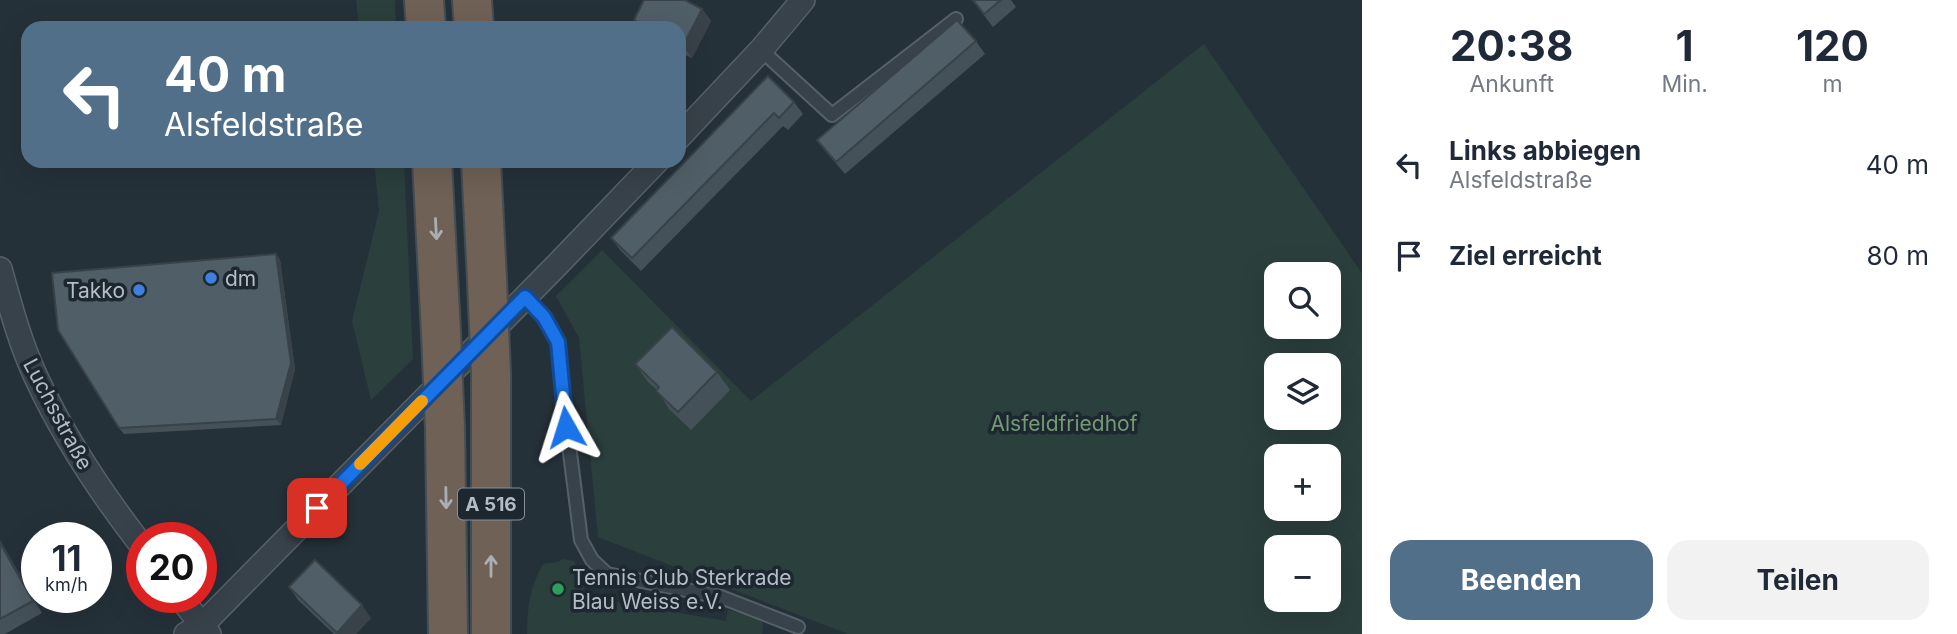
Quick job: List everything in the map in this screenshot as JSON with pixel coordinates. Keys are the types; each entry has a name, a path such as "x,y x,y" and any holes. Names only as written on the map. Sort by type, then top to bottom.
{"highway":[{"path":"424,0 426,21"},
{"path":"472,0 474,21"},
{"name":"A 516","path":"432,168 446,429 447,634"},
{"name":"A 516","path":"481,168 491,374 491,634"}],"street":[{"path":"686,130 761,50 803,0"},
{"path":"189,613 199,631 650,168"},
{"name":"Luchsstraße","path":"0,269 26,352 52,408 69,442 126,526"}],"lane":[{"path":"761,50 832,114 956,19"},
{"path":"525,297 544,317 558,342 582,540 592,560 607,574 720,597 798,627"}],"green space":[{"path":"356,0 395,0 396,21 358,21"},
{"name":"Alsfeldfriedhof","path":"1204,44 1362,273 1362,634 848,634 598,537 579,338 556,296 602,250 751,401"},
{"path":"375,168 404,168 413,359 371,400 352,321 379,211"},
{"name":"Tennis Club Sterkrade Blau Weiss e.V.","path":"564,559 574,561 587,597 726,621 728,610 756,617 763,623 762,634 527,634 530,598 543,564"}],"building":[{"path":"644,0 685,0 702,9 686,40 686,21 634,20"},
{"path":"973,0 1001,0 984,14"},
{"path":"957,20 976,41 836,162 817,140"},
{"path":"768,76 794,102 779,118 774,113 632,258 611,238 679,168 686,168 686,161"},
{"path":"276,254 291,363 276,419 119,428 58,330 52,273"},
{"path":"672,327 717,372 678,412 656,391 659,387 635,364"},
{"path":"0,543 21,580 21,608 0,619"},
{"path":"315,560 362,605 337,633 289,587"}],"slow traffic":[{"path":"360,464 422,401"}],"place":[{"name":"dm","path":"211,278"},
{"name":"Takko","path":"139,290"},
{"name":"Tennis Club Sterkrade Blau Weiss e.V.","path":"558,589"}],"route":[{"path":"317,508 525,297 544,317 558,342 566,427"}]}
